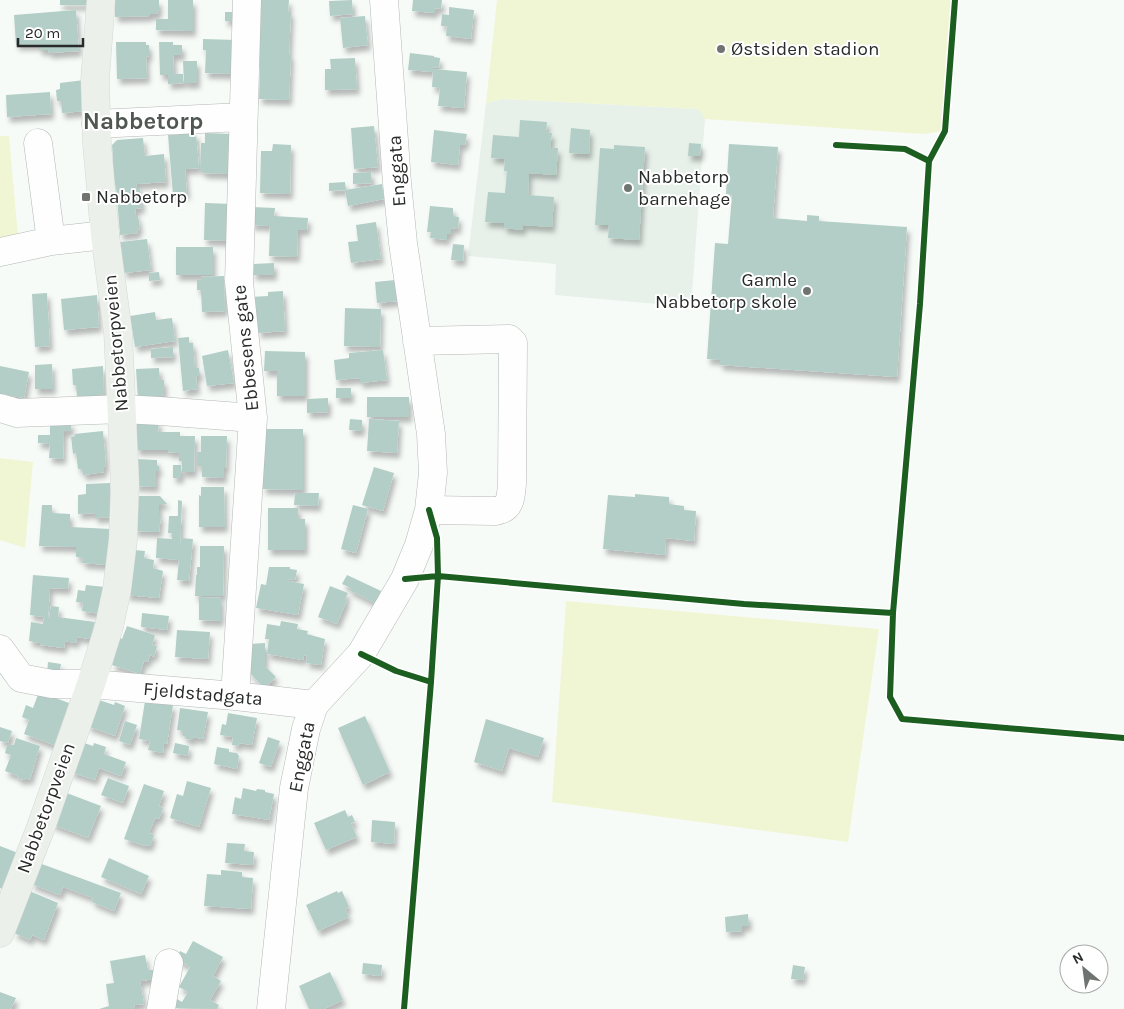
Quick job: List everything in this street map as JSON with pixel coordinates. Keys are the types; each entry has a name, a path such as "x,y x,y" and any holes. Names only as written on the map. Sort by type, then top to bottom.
{"main road":[{"name":"Nabbetorpveien","path":"0,933 41,827 92,684 110,627 118,579 125,483 118,332 96,144 95,80 101,0"}],"street":[{"name":"Ebbesens gate","path":"235,696 253,418 239,282 242,117 247,0"},
{"name":"Enggata","path":"271,1009 294,788 306,729 314,705 361,654 404,579 419,545 429,510 434,473 431,434 403,243 384,0"},
{"path":"96,124 242,117"},
{"path":"38,144 51,241"},
{"path":"0,252 51,241 106,235"},
{"path":"417,341 509,339 513,344 512,490 508,505 501,510 495,511 429,510"},
{"path":"0,408 17,414 122,409 253,418"},
{"path":"0,649 21,678 52,684 92,684"},
{"name":"Fjeldstadgata","path":"92,684 235,696 314,705"},
{"path":"162,1009 169,963"}],"shaded area":[{"path":"503,99 699,109 705,119 691,307 555,295 556,264 468,256 486,103"}],"green space":[{"name":"Østsiden stadion","path":"497,0 955,0 945,131 923,134 705,119 698,109 503,99 486,103"},
{"path":"0,136 9,136 18,236 0,240"},
{"path":"0,458 33,462 25,548 0,540"},
{"path":"566,601 879,629 848,842 552,802"}],"building":[{"path":"60,0 90,0 90,5 60,5"},
{"path":"115,0 159,0 159,10 157,14 150,14 150,16 115,17"},
{"path":"168,0 193,0 193,31 156,30 156,19 168,19"},
{"path":"258,0 289,0 288,12 291,12 289,55 291,55 289,100 259,99 260,67 257,67"},
{"path":"352,0 353,14 330,16 329,1"},
{"path":"413,0 442,0 441,9 435,8 435,13 412,11"},
{"path":"449,7 474,10 471,39 446,36 447,26 441,26 442,14 449,15"},
{"path":"76,10 79,51 49,53 48,50 39,50 39,45 16,45 14,15"},
{"path":"225,12 234,12 234,21 225,21"},
{"path":"365,16 368,45 343,48 340,18"},
{"path":"203,39 236,40 235,74 205,73 206,50 203,50"},
{"path":"116,42 146,42 146,45 149,45 149,56 146,57 147,78 117,79"},
{"path":"159,42 173,42 173,45 182,45 182,55 173,55 174,74 183,74 183,83 168,84 168,75 160,75"},
{"path":"410,53 440,58 439,68 433,67 433,69 467,72 464,108 438,106 440,88 432,87 433,72 408,70"},
{"path":"355,58 357,89 325,90 325,69 331,69 330,59"},
{"path":"183,61 197,61 197,83 184,83"},
{"path":"84,80 86,111 62,113 61,101 57,101 56,90 60,89 60,83"},
{"path":"50,92 51,114 7,117 6,95"},
{"path":"520,120 547,122 546,132 552,133 550,148 558,148 556,175 529,173 528,195 554,197 552,227 523,225 523,230 504,228 504,223 485,222 488,192 505,193 507,171 504,171 505,159 491,158 493,135 519,137"},
{"path":"374,126 378,167 354,169 351,128"},
{"path":"571,128 590,130 589,154 569,153"},
{"path":"434,130 467,134 465,145 460,145 458,165 431,162"},
{"path":"196,133 199,168 185,169 187,194 173,195 168,135"},
{"path":"205,133 232,134 231,174 204,173 204,171 200,171 201,143 205,143"},
{"path":"143,138 145,156 164,154 166,182 136,184 137,188 140,188 142,208 135,209 140,229 137,230 138,233 120,235 116,185 112,185 110,161 113,160 112,145 117,140"},
{"path":"689,143 701,144 700,156 688,156"},
{"path":"273,144 291,145 290,194 260,193 261,151 272,151"},
{"name":"Gamle Nabbetorp skole","path":"729,144 778,147 773,218 807,221 807,215 819,216 819,221 907,227 897,377 720,365 720,360 707,359 715,243 728,244 732,195 726,194"},
{"path":"614,145 645,147 639,240 608,238 609,225 595,225 600,148 614,149"},
{"path":"371,172 372,183 353,184 353,173"},
{"path":"345,182 346,190 329,191 329,183"},
{"path":"382,184 384,199 348,206 345,190"},
{"path":"205,203 232,204 230,241 204,240"},
{"path":"430,206 453,208 453,216 459,217 458,229 451,228 451,234 447,234 447,240 430,238 431,232 427,232"},
{"path":"252,207 275,208 274,216 308,218 307,230 298,230 297,257 269,256 270,226 251,225"},
{"path":"376,222 381,259 351,263 348,242 358,241 356,225"},
{"path":"147,239 151,270 124,273 120,242"},
{"path":"453,244 464,245 463,261 451,260"},
{"path":"176,247 213,247 213,275 176,275"},
{"path":"274,263 274,275 253,275 253,264"},
{"path":"159,272 160,280 149,281 149,273"},
{"path":"224,276 225,311 202,312 201,290 197,290 197,280 201,280 201,277"},
{"path":"395,280 397,301 377,303 375,282"},
{"path":"283,291 285,331 258,333 258,318 251,318 250,297 268,296 268,292"},
{"path":"47,293 50,346 35,347 32,294"},
{"path":"97,295 99,327 64,330 61,299"},
{"path":"345,308 381,309 380,347 344,346"},
{"path":"155,312 156,320 172,318 175,341 135,347 130,316"},
{"path":"189,337 189,343 193,343 195,368 199,368 200,376 196,376 197,389 183,391 178,338"},
{"path":"173,347 173,357 151,358 151,349"},
{"path":"228,350 234,383 207,386 202,356"},
{"path":"383,350 387,380 360,383 360,378 336,380 334,360 349,358 349,353"},
{"path":"265,351 305,352 305,396 277,396 277,371 264,371"},
{"path":"52,364 53,389 35,389 35,365"},
{"path":"0,366 29,372 24,398 0,394"},
{"path":"103,366 104,397 77,397 76,385 73,385 72,369"},
{"path":"159,368 160,380 164,380 164,395 161,397 138,399 136,369"},
{"path":"336,388 351,388 351,398 336,398"},
{"path":"367,397 409,397 409,417 367,417"},
{"path":"328,398 328,412 307,413 307,399"},
{"path":"350,419 362,420 362,431 349,430"},
{"path":"369,419 399,421 397,453 367,451"},
{"path":"137,421 159,421 158,432 180,432 180,436 195,436 194,472 182,472 182,461 179,461 179,453 168,452 168,450 136,450"},
{"path":"71,422 71,431 64,431 63,459 49,458 50,444 38,443 38,435 50,435 50,423"},
{"path":"264,429 303,429 303,490 263,489"},
{"path":"103,431 106,466 104,467 104,472 83,475 82,469 78,469 76,453 73,454 71,437 75,436 74,434"},
{"path":"201,436 227,436 224,478 202,477 202,468 197,466 197,452 201,452"},
{"path":"136,459 157,460 159,471 156,471 156,487 135,486"},
{"path":"173,465 181,465 181,478 173,478"},
{"path":"374,467 394,473 383,511 362,505"},
{"path":"110,483 111,517 95,518 95,513 78,514 78,495 86,494 86,484"},
{"path":"201,487 224,487 225,527 199,527 199,495 201,496"},
{"path":"295,493 319,493 318,506 294,505"},
{"path":"635,494 669,497 669,504 684,506 684,510 696,511 694,541 666,538 665,555 603,549 608,495 635,497"},
{"path":"136,496 160,496 167,504 159,504 159,516 161,516 159,532 134,531"},
{"path":"178,500 182,501 180,549 181,538 193,539 189,581 177,580 179,560 156,558 157,538 172,539 172,533 168,533 169,516 178,516"},
{"path":"42,505 52,505 52,513 70,514 70,527 111,529 108,565 82,563 83,558 76,557 76,547 39,546"},
{"path":"353,505 368,509 356,553 341,549"},
{"path":"268,508 298,508 298,519 305,519 305,550 268,550"},
{"path":"200,546 224,546 223,596 195,596 197,567 200,567"},
{"path":"134,550 145,551 144,558 154,560 153,568 163,571 159,598 126,595"},
{"path":"269,567 290,567 290,569 297,570 295,580 289,579 288,581 304,584 298,615 256,608 261,584 266,585"},
{"path":"33,575 69,578 68,589 50,588 48,617 51,606 59,607 58,617 95,622 90,639 77,637 76,643 65,641 64,648 40,645 40,643 29,641 31,622 43,624 44,617 30,615"},
{"path":"347,575 381,591 375,603 349,590 351,588 342,584"},
{"path":"86,585 105,587 101,614 82,611 83,603 76,602 78,590 85,591"},
{"path":"330,586 348,593 337,624 318,617"},
{"path":"199,597 221,598 221,621 199,620"},
{"path":"142,613 169,616 167,630 141,627"},
{"path":"281,621 298,624 297,629 308,631 307,634 325,639 321,665 306,663 307,656 304,655 303,660 267,654 269,639 265,639 267,624 280,626"},
{"path":"127,626 155,635 152,645 157,646 154,657 150,655 148,662 144,661 140,674 112,665 120,638 122,639"},
{"path":"177,630 210,632 208,659 175,657"},
{"path":"265,643 265,666 276,677 264,688 249,672 249,644"},
{"path":"48,662 61,664 59,675 47,674"},
{"path":"39,692 69,703 54,745 24,734 29,720 22,717 26,705 33,708"},
{"path":"96,699 114,705 115,702 125,706 115,736 87,726"},
{"path":"145,701 173,705 167,744 164,743 163,753 148,750 150,741 139,739"},
{"path":"180,708 208,712 203,739 193,737 193,740 185,739 183,731 177,730"},
{"path":"228,713 257,718 252,745 239,743 238,746 232,745 233,737 220,735 222,724 226,725"},
{"path":"365,716 390,772 363,785 338,728"},
{"path":"486,719 544,738 538,757 509,748 502,771 474,762"},
{"path":"125,721 137,725 130,745 119,741"},
{"path":"0,727 12,731 8,743 0,741"},
{"path":"268,737 280,741 271,767 259,763"},
{"path":"16,738 40,746 30,780 17,778 18,776 5,771 11,755 5,753 7,745 14,745"},
{"path":"81,742 93,746 94,743 106,747 104,754 126,762 121,776 99,768 95,780 70,772"},
{"path":"175,743 189,746 188,756 173,753"},
{"path":"217,747 229,749 229,752 237,753 239,756 237,769 214,764"},
{"path":"108,778 129,786 123,803 101,795"},
{"path":"187,781 211,788 199,827 170,818 177,794 183,796"},
{"path":"144,784 164,791 159,806 163,808 159,819 155,818 149,833 154,835 150,846 124,839"},
{"path":"243,788 256,791 257,789 265,790 265,792 274,794 269,820 232,814 235,797 241,799"},
{"path":"64,792 101,806 88,838 51,824"},
{"path":"345,810 348,817 352,815 355,822 351,823 357,837 326,850 314,823"},
{"path":"372,820 395,822 394,844 371,842"},
{"path":"227,843 245,844 244,851 254,852 253,865 225,863"},
{"path":"0,846 18,853 5,890 0,888"},
{"path":"109,858 149,876 141,894 101,877"},
{"path":"39,863 121,893 114,911 92,902 93,898 63,887 60,895 31,884"},
{"path":"221,870 242,872 242,877 253,878 251,909 204,906 207,874 221,875"},
{"path":"27,890 58,903 44,940 32,935 30,940 14,933"},
{"path":"337,891 338,893 342,891 349,907 345,909 349,917 318,931 306,905"},
{"path":"748,914 749,926 742,926 742,931 726,932 725,917"},
{"path":"193,941 223,957 213,976 221,981 210,1000 219,1005 217,1009 172,1008 177,999 182,1002 188,992 179,987 190,967 176,959 180,951 186,954"},
{"path":"145,955 148,970 153,970 155,979 140,981 144,1004 134,1005 135,1009 99,1009 109,1006 106,984 114,983 110,961"},
{"path":"363,963 382,965 381,976 362,974"},
{"path":"793,965 805,967 803,980 791,979"},
{"path":"330,972 343,1000 324,1009 309,1009 299,986"},
{"path":"0,992 16,998 11,1009 0,1009"}],"cycle path":[{"path":"955,0 945,131 929,161 920,304 893,613 890,697 902,719 1124,738"},
{"path":"836,145 905,149 929,161"},
{"path":"404,1009 438,576 437,538 429,510"},
{"path":"405,579 438,576 744,604 893,613"},
{"path":"361,654 396,671 431,682"}],"place":[{"name":"Østsiden stadion","path":"721,49"},
{"name":"Nabbetorp barnehage","path":"628,188"},
{"name":"Nabbetorp","path":"86,197"},
{"name":"Gamle Nabbetorp skole","path":"807,291"}],"district":[{"name":"Nabbetorp","path":"143,121"}]}
